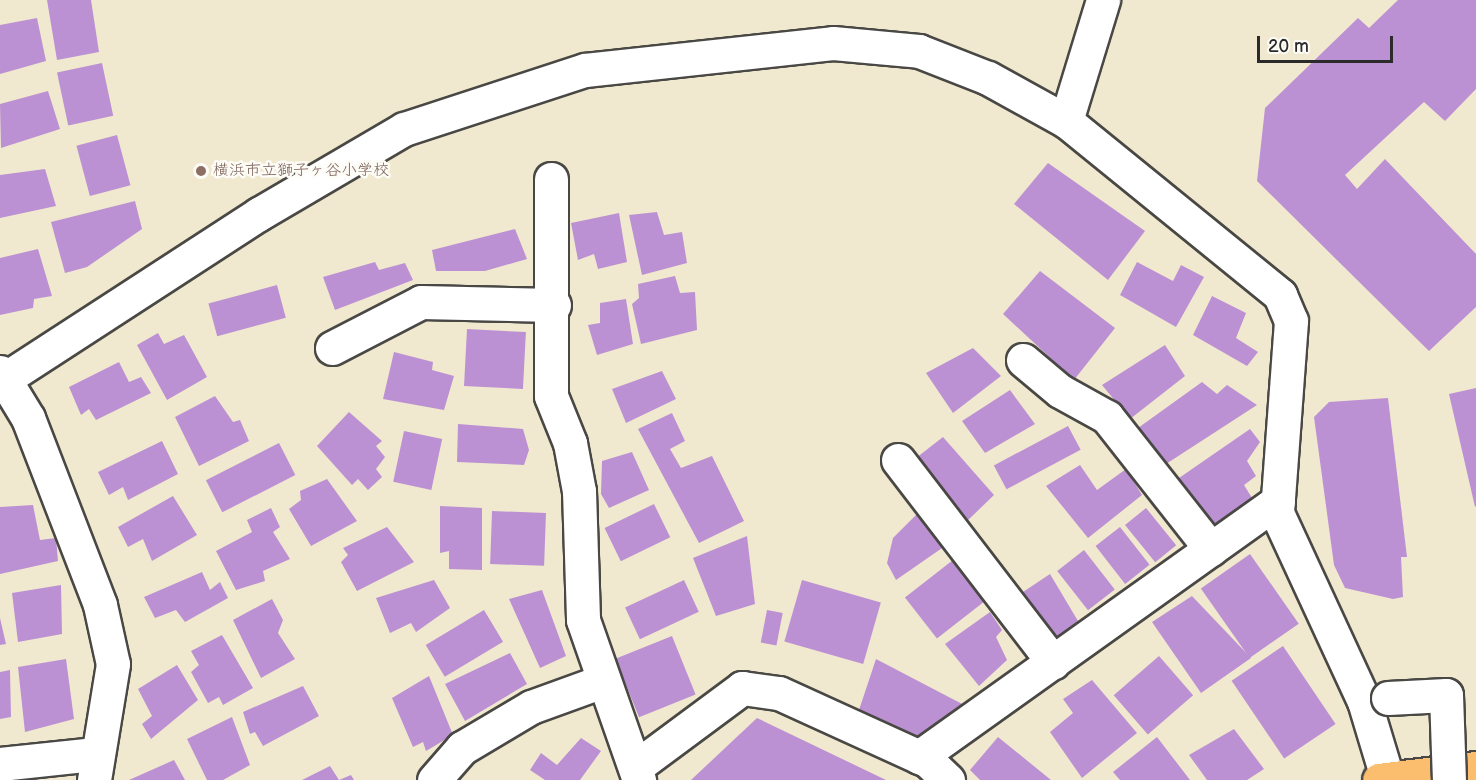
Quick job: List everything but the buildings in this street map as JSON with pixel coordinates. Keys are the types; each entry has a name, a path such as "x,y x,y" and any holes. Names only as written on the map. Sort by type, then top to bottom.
{"main road":[{"path":"1383,779 1476,768"}],"street":[{"path":"1066,121 1104,0"},
{"path":"0,764 94,767 113,664 100,605 72,523 28,418 2,378 259,214 404,129 585,70 833,43 919,51 988,78 1066,121 1280,295 1291,321 1277,513 1364,701 1383,779"},
{"path":"551,179 554,305 551,396 575,472 583,620 603,681 638,773 742,688 779,693 919,757 948,780"},
{"path":"333,348 421,302 554,305"},
{"path":"1023,360 1060,391 1107,417 1211,549"},
{"path":"898,460 1053,662"},
{"path":"919,757 1278,501"},
{"path":"434,780 462,748 521,713 603,681"},
{"path":"1388,698 1446,695 1449,780"}],"place":[{"name":"横浜市立獅子ヶ谷小学校","path":"201,171"}]}
